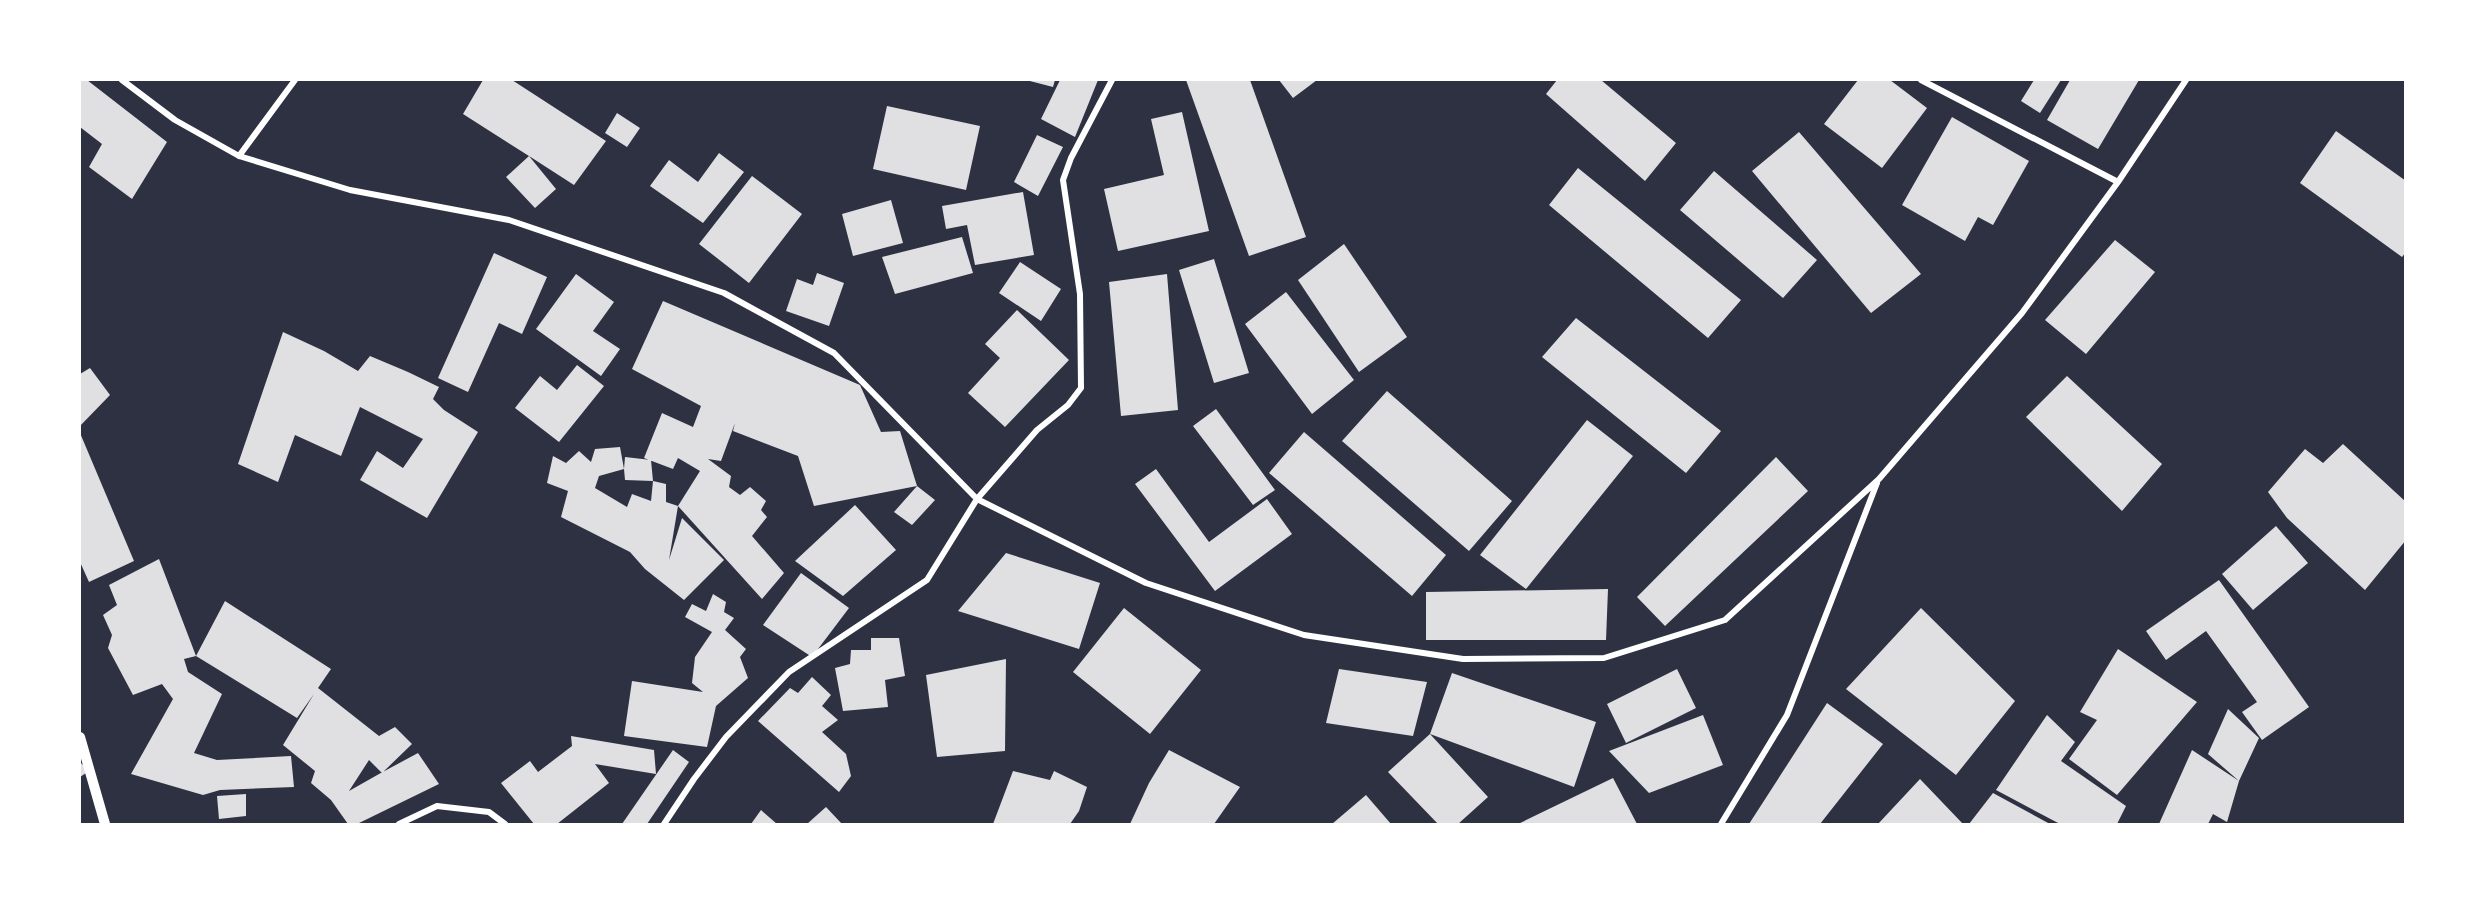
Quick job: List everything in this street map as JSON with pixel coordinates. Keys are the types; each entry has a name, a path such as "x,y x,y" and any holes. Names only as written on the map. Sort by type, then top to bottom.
{"street":[{"path":"122,80 175,120 239,156 350,190 509,220 724,293 834,353 977,499 1146,583 1304,635 1463,659 1604,658 1725,621 1879,479 2022,313 2118,182 2186,80"},
{"path":"239,156 295,80"},
{"path":"664,825 694,779 726,737 789,672 927,580 977,499 1037,430 1068,405 1081,388 1080,294 1063,180 1071,158 1112,80"},
{"path":"1921,80 2118,182"},
{"path":"1721,825 1787,715 1879,479"},
{"path":"80,737 105,825"},
{"path":"399,825 437,806 489,812 506,825"}],"building":[{"path":"80,80 87,80 167,142 132,199 89,167 102,144 80,127"},
{"path":"483,80 512,80 606,141 574,185 463,114"},
{"path":"1026,80 1055,80 1053,87"},
{"path":"1060,80 1098,80 1075,137 1041,119"},
{"path":"1186,80 1250,80 1306,237 1249,256"},
{"path":"1279,80 1317,80 1293,98"},
{"path":"1557,80 1601,80 1676,143 1645,181 1546,94"},
{"path":"1858,80 1890,80 1927,108 1882,168 1824,124"},
{"path":"2034,80 2061,80 2040,113 2021,101"},
{"path":"2070,80 2139,80 2098,149 2047,120"},
{"path":"887,106 980,126 966,190 873,169"},
{"path":"1182,112 1209,231 1118,251 1104,189 1164,175 1151,119"},
{"path":"617,113 640,128 627,147 605,133"},
{"path":"1952,117 2029,161 1993,225 1978,217 1965,241 1902,205"},
{"path":"2336,131 2406,181 2406,252 2402,257 2300,183"},
{"path":"1799,132 1921,274 1871,313 1752,171"},
{"path":"1037,135 1063,147 1038,196 1014,182"},
{"path":"719,153 744,172 703,223 650,186 669,160 698,182"},
{"path":"529,156 556,189 535,208 506,177"},
{"path":"1578,168 1741,300 1708,338 1549,205"},
{"path":"1714,171 1817,260 1783,298 1680,210"},
{"path":"752,176 802,214 749,283 699,244"},
{"path":"1023,192 1034,255 975,265 967,225 946,229 942,206"},
{"path":"891,200 903,243 853,256 842,214"},
{"path":"962,237 973,273 895,294 882,257"},
{"path":"2115,240 2155,272 2086,354 2045,320"},
{"path":"1344,244 1407,337 1359,372 1298,280"},
{"path":"494,253 547,277 522,334 499,323 468,392 438,378"},
{"path":"1214,259 1249,373 1214,383 1179,270"},
{"path":"1020,262 1061,289 1041,321 999,293"},
{"path":"817,273 844,283 829,326 786,311 797,279 813,285"},
{"path":"576,274 614,302 593,331 620,349 601,376 536,329"},
{"path":"1167,274 1178,410 1121,416 1109,282"},
{"path":"1286,292 1354,380 1312,414 1245,324"},
{"path":"663,301 860,385 881,432 900,431 917,486 814,506 798,456 733,431 735,423 721,461 708,459 731,476 729,487 740,495 750,487 766,501 761,510 767,517 752,536 784,573 762,599 678,506 700,471 678,458 673,469 644,458 662,413 693,427 701,406 632,369"},
{"path":"1017,310 1069,360 1005,427 968,393 1000,358 985,344"},
{"path":"1576,318 1721,431 1686,473 1542,357"},
{"path":"283,332 324,351 358,371 370,356 439,387 433,399 444,410 478,432 427,518 360,480 377,451 403,468 423,439 360,407 341,456 295,435 278,482 238,464"},
{"path":"577,365 604,386 559,442 515,408 540,376 557,390"},
{"path":"90,368 110,395 80,426 80,374"},
{"path":"2067,376 2162,464 2122,511 2026,417"},
{"path":"1387,391 1512,501 1469,551 1342,441"},
{"path":"1216,409 1275,490 1253,505 1193,426"},
{"path":"1587,420 1633,456 1526,589 1480,555"},
{"path":"1304,432 1446,555 1412,596 1269,473"},
{"path":"80,433 134,561 89,582 80,562"},
{"path":"2343,444 2406,502 2406,540 2365,590 2287,518 2268,492 2305,449 2323,463"},
{"path":"620,447 624,469 599,476 595,488 627,507 632,494 651,501 653,481 666,484 666,502 678,506 669,560 682,518 724,560 684,600 645,569 630,552 561,517 568,491 547,483 553,456 566,463 579,451 591,462 595,449"},
{"path":"625,457 651,460 653,481 625,480"},
{"path":"1776,457 1808,491 1665,626 1637,597"},
{"path":"1156,469 1209,542 1267,499 1292,534 1215,591 1135,484"},
{"path":"917,486 935,500 912,525 894,512"},
{"path":"855,505 896,550 843,596 795,561"},
{"path":"2276,526 2308,563 2253,610 2222,574"},
{"path":"1006,553 1100,583 1079,649 958,611"},
{"path":"159,559 196,656 184,659 188,672 222,694 194,753 217,760 291,756 294,787 220,790 203,795 131,774 173,699 162,684 133,695 108,648 112,635 103,615 117,605 109,585"},
{"path":"801,573 849,608 812,657 763,625"},
{"path":"2219,580 2309,707 2262,740 2242,712 2257,702 2206,631 2166,660 2146,631"},
{"path":"1608,589 1606,640 1426,640 1426,592"},
{"path":"713,594 726,602 724,612 734,618 725,630 746,649 740,657 748,678 716,706 707,747 624,736 632,681 703,692 692,683 695,657 712,632 685,617 692,604 706,611"},
{"path":"225,601 331,669 318,688 379,736 395,727 412,744 383,772 418,753 439,784 357,824 348,824 331,800 311,783 315,771 283,745 314,694 297,718 196,656","holes":["369,760 382,773 379,774 349,791"]},
{"path":"1124,608 1201,670 1150,734 1073,672"},
{"path":"1921,608 2015,701 1956,775 1846,689"},
{"path":"871,638 899,638 905,676 885,680 888,707 843,711 835,668 850,664 851,650 871,650"},
{"path":"2118,649 2197,702 2117,795 2069,759 2097,720 2080,712"},
{"path":"1006,659 1005,751 937,757 926,675"},
{"path":"1339,669 1427,682 1413,736 1326,723"},
{"path":"1677,669 1696,708 1626,743 1607,704"},
{"path":"1452,673 1596,722 1574,787 1430,734"},
{"path":"812,677 831,695 822,706 838,720 822,732 846,754 851,776 839,792 758,721 790,688 798,693"},
{"path":"1827,703 1883,744 1820,824 1749,824"},
{"path":"2228,709 2259,738 2239,781 2208,754"},
{"path":"1703,715 1723,765 1649,793 1609,751"},
{"path":"2047,715 2075,742 2061,761 2126,806 2117,824 2060,824 1996,790"},
{"path":"1430,734 1488,797 1458,824 1438,824 1388,772"},
{"path":"571,736 654,750 656,774 595,764 609,783 557,824 534,824 501,783 530,761 538,772 572,746"},
{"path":"673,750 689,762 647,824 622,824"},
{"path":"1169,750 1240,787 1214,824 1130,824 1149,783"},
{"path":"2192,750 2239,781 2227,822 2213,814 2208,824 2159,824"},
{"path":"80,762 89,771 80,777"},
{"path":"1013,771 1050,780 1054,771 1087,787 1079,811 1070,824 993,824"},
{"path":"1613,778 1637,824 1518,824"},
{"path":"1920,779 1963,824 1878,824"},
{"path":"1993,793 2050,824 1969,824"},
{"path":"246,794 246,816 219,819 217,796"},
{"path":"1366,795 1391,824 1332,824"},
{"path":"826,807 842,824 807,824"},
{"path":"761,810 777,824 751,824"}]}
